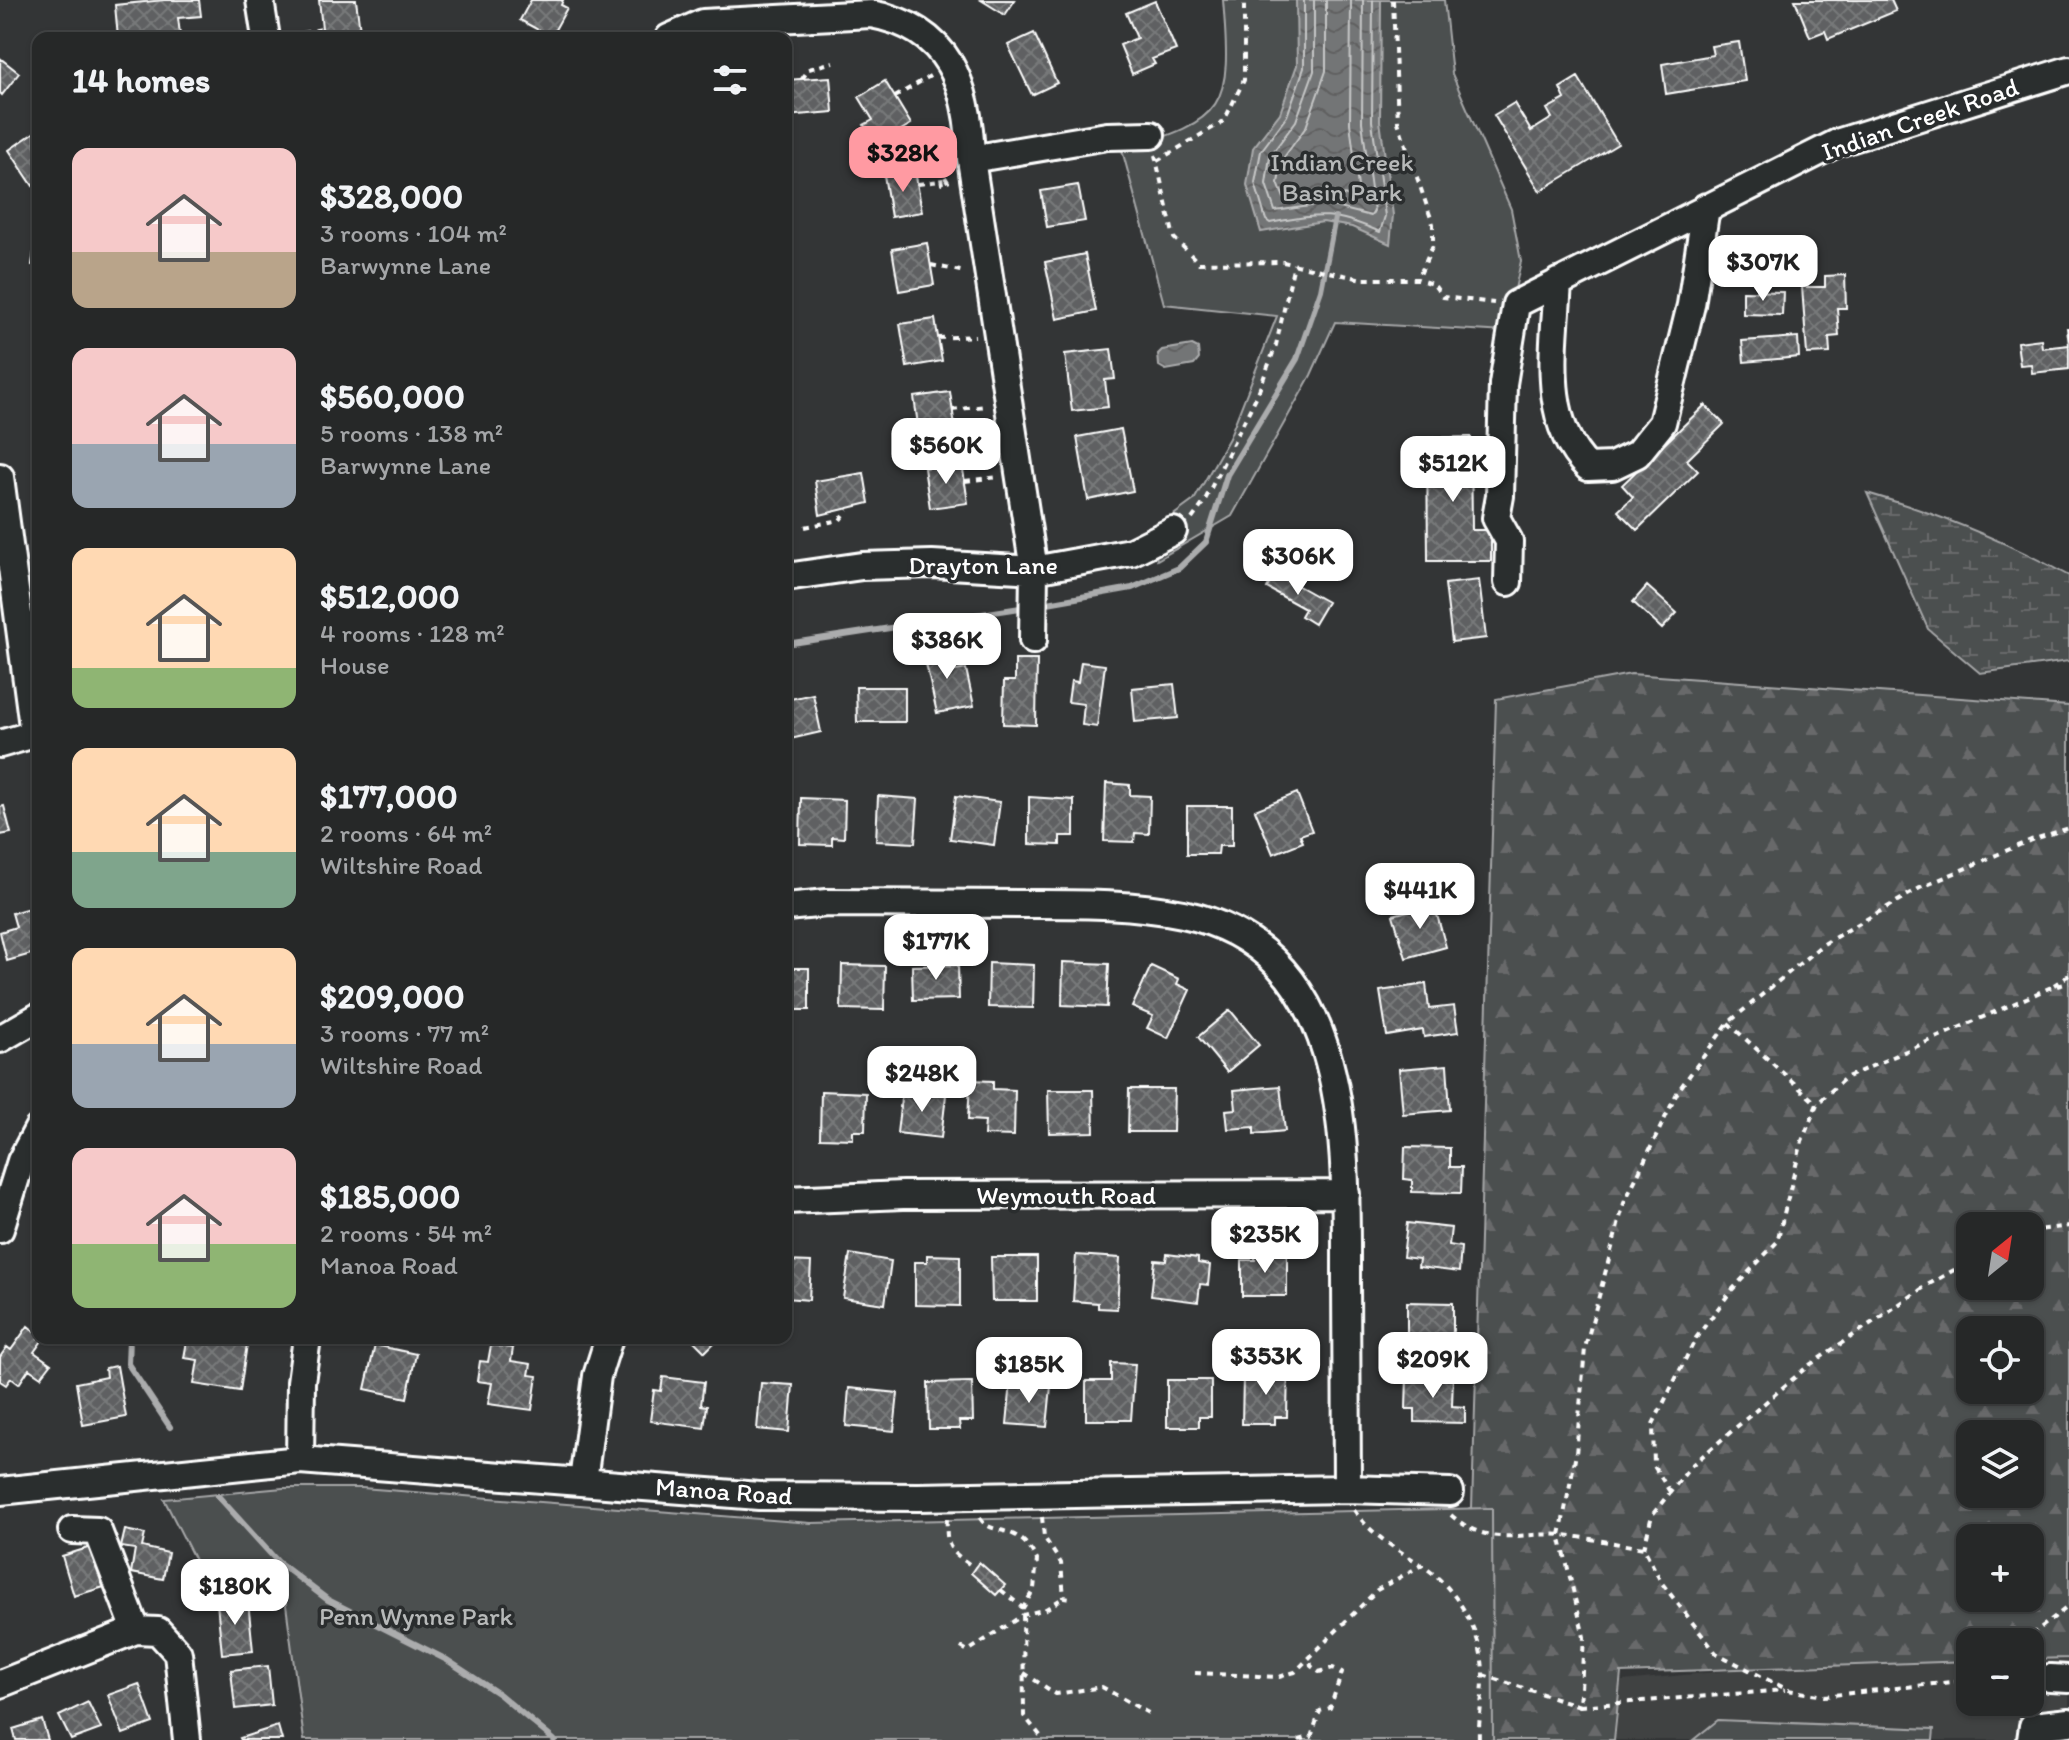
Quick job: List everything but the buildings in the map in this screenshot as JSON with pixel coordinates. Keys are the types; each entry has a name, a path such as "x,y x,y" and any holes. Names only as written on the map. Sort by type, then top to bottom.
{"street":[{"path":"260,0 265,32"},
{"path":"683,32 703,23 871,14 889,17 921,32 951,63 967,104 971,159 1034,570 1033,640"},
{"name":"Indian Creek Road","path":"1508,582 1509,541 1496,518 1500,496 1503,384 1516,304 1837,143 2069,70"},
{"path":"971,159 1107,136 1154,148"},
{"path":"1558,282 1554,371 1559,416 1571,450 1588,467 1612,466 1637,454 1662,423 1691,305 1706,207"},
{"path":"0,477 32,705"},
{"name":"Drayton Lane","path":"792,576 862,566 932,564 1034,570 1131,552 1173,531"},
{"path":"0,744 32,735"},
{"path":"792,906 827,903 1121,905 1185,915 1245,938 1287,974 1325,1041 1340,1108 1346,1194 1347,1489"},
{"path":"0,1039 31,1021"},
{"path":"0,1229 21,1161 32,1140"},
{"name":"Weymouth Road","path":"792,1200 903,1195 1346,1194"},
{"path":"300,1460 301,1382 306,1344"},
{"path":"583,1481 597,1376 607,1344"},
{"name":"Manoa Road","path":"0,1491 300,1460 759,1496 980,1496 1347,1489 1450,1492"},
{"path":"72,1530 98,1531 130,1632"},
{"path":"0,1684 130,1632 158,1631 178,1653 187,1740"},
{"path":"2031,1740 2033,1726 2064,1728"}],"path":[{"path":"1244,0 1244,80 1224,121 1154,148 1174,238 1192,259 1207,265 1271,261 1381,281 1418,279 1434,285 1443,297 1473,302"},
{"path":"1393,0 1398,122 1433,224 1433,245 1418,279"},
{"path":"308,32 322,29"},
{"path":"802,79 809,69 833,62"},
{"path":"895,97 951,63"},
{"path":"918,184 940,181"},
{"path":"1173,531 1192,519 1203,504 1258,393 1286,315 1294,264"},
{"path":"931,265 963,270 972,278"},
{"path":"938,338 966,334 983,341"},
{"path":"952,410 1009,403"},
{"path":"965,481 1020,474"},
{"path":"805,527 840,520 848,510"},
{"path":"1580,1706 1584,1637 1560,1535 1576,1454 1585,1348 1624,1203 1678,1091 1728,1023 1822,945 1920,888 2031,840 2069,828"},
{"path":"1670,1492 1654,1466 1653,1424 1696,1338 1731,1291 1777,1242 1802,1141 1817,1104 1845,1078 2049,988 2069,975"},
{"path":"2049,988 2069,983"},
{"path":"1728,1023 1817,1104"},
{"path":"2044,1229 2069,1226"},
{"path":"1788,1690 1716,1653 1661,1582 1644,1548 1652,1515 1692,1465 1808,1366 1956,1269"},
{"path":"1347,1489 1354,1511 1365,1525 1438,1577 1464,1609 1473,1627 1483,1675 1479,1740"},
{"path":"1423,1491 1469,1530 1526,1538 1560,1535 1644,1548"},
{"path":"1042,1494 1044,1537 1061,1563 1064,1597"},
{"path":"948,1496 946,1540 952,1551 975,1568"},
{"path":"980,1496 980,1520 985,1525 1020,1536 1037,1560 1034,1589 1023,1608 1024,1716 1044,1740"},
{"path":"1195,1673 1279,1677 1295,1672 1377,1590 1422,1565"},
{"path":"1001,1590 1023,1608"},
{"path":"961,1647 968,1651 1023,1615 1046,1609 1064,1597 1071,1598"},
{"path":"2040,1628 2069,1606"},
{"path":"1299,1740 1311,1737 1320,1711 1330,1708 1342,1672 1333,1668 1319,1672 1311,1666 1310,1654"},
{"path":"1024,1673 1056,1694 1102,1687 1112,1690 1150,1714"},
{"path":"1483,1675 1580,1706 1788,1690 1824,1696 1956,1682"}],"shaded area":[{"path":"2069,1637 2069,1740 1559,1740 1562,1687 1956,1648 1956,1716 2044,1716 2044,1640"}],"green space":[{"name":"Indian Creek Basin Park","path":"1223,0 1444,0 1452,74 1511,209 1521,261 1506,332 1335,322 1311,375 1232,516 1157,560 1149,533 1194,500 1229,438 1277,316 1164,304 1122,150 1183,129 1202,118 1215,104 1223,87 1226,64"},
{"path":"1867,493 1971,529 2069,576 2069,661 1980,673 1928,629"},
{"path":"1631,674 2069,706 2069,1658 2044,1659 2044,1628 1956,1628 1956,1661 1621,1673 1614,1740 1193,1740 1315,1546 1472,1508 1496,699"},
{"name":"Penn Wynne Park","path":"283,1488 362,1488 811,1523 1492,1508 1493,1740 304,1740 284,1590 209,1588 164,1499"},
{"path":"1718,1720 1934,1729 1933,1740 1693,1740"}],"water":[{"path":"1296,0 1381,0 1380,121 1393,215 1390,244 1352,227 1323,222 1261,232 1247,185 1253,148 1280,113 1297,65"},
{"path":"1192,345 1198,348 1199,359 1194,365 1166,370 1159,366 1158,354 1162,350"}],"waterway":[{"path":"1042,604 1132,588 1179,568 1206,542 1227,475 1297,359 1321,290 1335,218"},
{"path":"792,643 1027,607"},
{"path":"129,1344 128,1364 170,1427"},
{"path":"218,1496 278,1562 328,1600 447,1660 499,1694 554,1740"}]}
